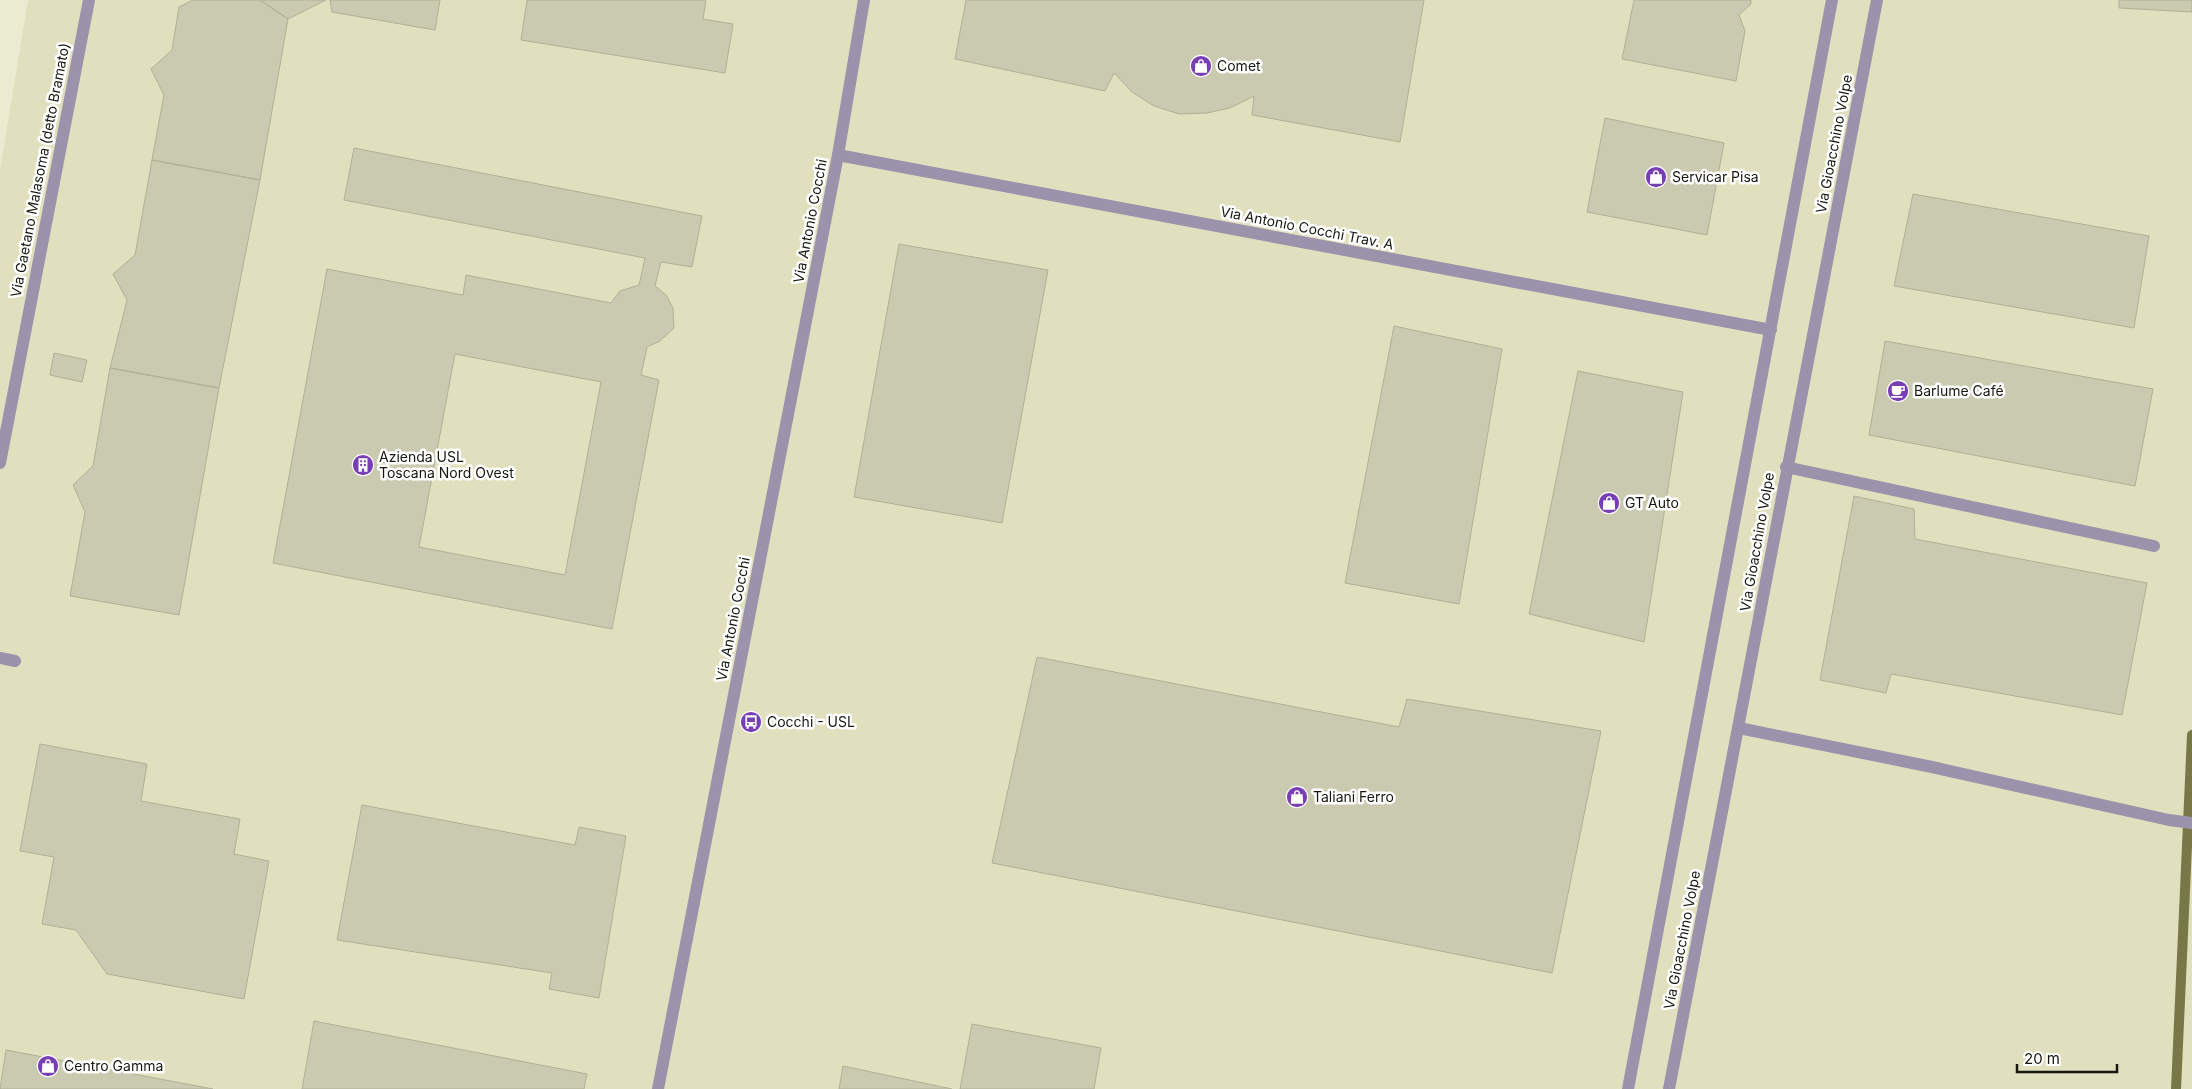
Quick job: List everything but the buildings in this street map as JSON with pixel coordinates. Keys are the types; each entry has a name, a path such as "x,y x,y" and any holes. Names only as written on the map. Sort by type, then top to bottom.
{"street":[{"name":"Via Gaetano Malasoma (detto Bramato)","path":"0,463 88,0"},
{"name":"Via Antonio Cocchi","path":"658,1089 838,155 864,0"},
{"name":"Via Gioacchino Volpe","path":"1628,1089 1832,0"},
{"name":"Via Gioacchino Volpe","path":"1668,1089 1877,0"},
{"name":"Via Antonio Cocchi Trav. A","path":"838,155 1771,330"},
{"path":"1786,467 2154,546"},
{"path":"0,658 15,661"},
{"path":"1738,728 1932,767 2169,820 2192,823"}],"shaded area":[{"path":"28,0 2192,0 2192,1089 0,1089 0,170"}],"waterway":[{"path":"2176,1089 2192,735"}],"place":[{"name":"Comet","path":"1201,66"},
{"name":"Servicar Pisa","path":"1656,177"},
{"name":"Barlume Café","path":"1898,391"},
{"name":"Azienda USL Toscana Nord Ovest","path":"363,465"},
{"name":"GT Auto","path":"1609,503"},
{"name":"Cocchi - USL","path":"751,722"},
{"name":"Taliani Ferro","path":"1297,797"},
{"name":"Centro Gamma","path":"48,1066"}]}
